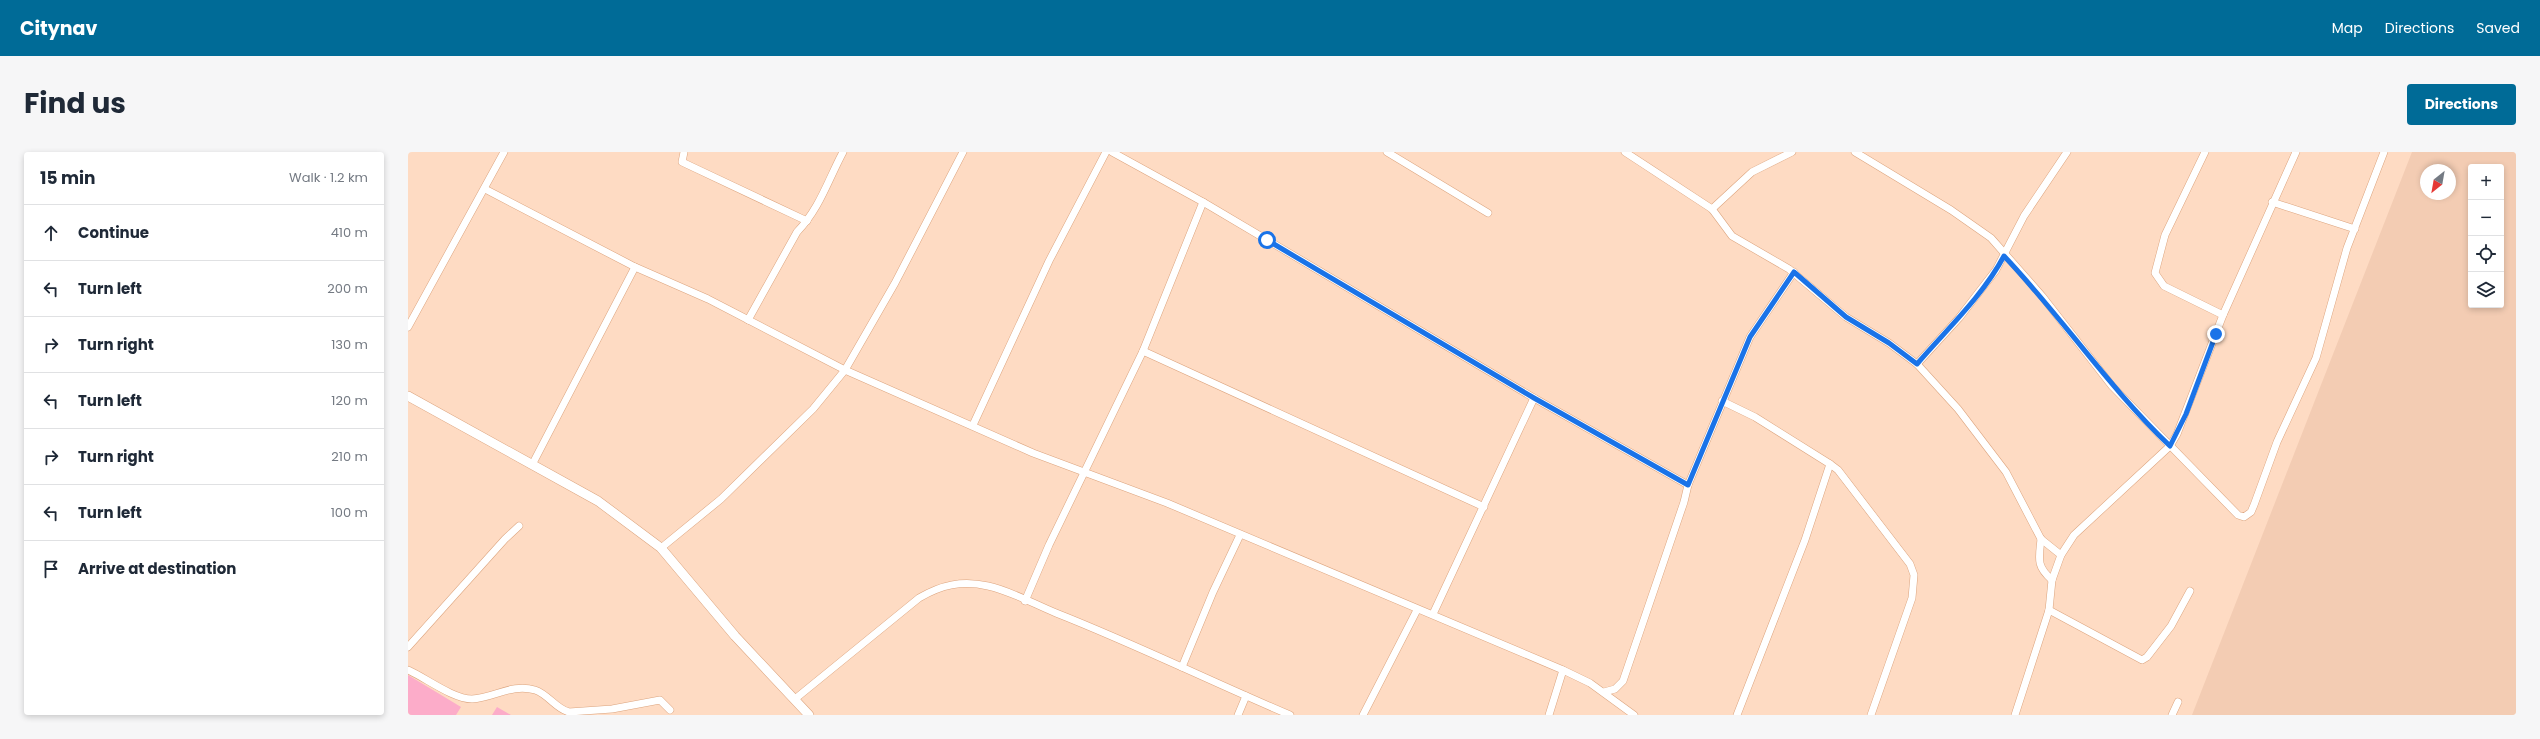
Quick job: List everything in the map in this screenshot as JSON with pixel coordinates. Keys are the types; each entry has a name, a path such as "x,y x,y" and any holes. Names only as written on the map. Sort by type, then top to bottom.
{"street":[{"path":"408,327 504,152"},
{"path":"684,152 682,162 807,221"},
{"path":"748,320 797,232 807,221 833,176 843,152"},
{"path":"661,548 721,499 813,408 845,370 892,290 963,152"},
{"path":"973,425 1050,262 1106,152"},
{"path":"1112,152 1203,202 1534,398 1688,485"},
{"path":"1387,152 1488,213"},
{"path":"1625,152 1712,209 1732,236 1773,258 1794,272 1846,317 1889,343 1917,364 1958,409 2006,472 2041,539 2061,555"},
{"path":"1712,209 1752,172 1792,152"},
{"path":"1855,152 1951,210 1991,238 2004,256 2042,296 2112,386 2238,515 2244,517 2251,512 2277,442 2316,358 2326,329 2333,293 2384,152"},
{"path":"1917,364 1968,306 1996,270 2024,216 2067,152"},
{"path":"2205,152 2165,235 2155,273 2164,286 2223,315"},
{"path":"2015,715 2049,610 2052,580 2061,555 2074,534 2170,446 2186,414 2223,315 2272,202 2296,152"},
{"path":"485,188 635,267 748,320 845,370 973,425 1033,453 1085,474 1167,503 1417,610 1433,614 1563,670 1604,692 1634,715"},
{"path":"1025,601 1049,545 1085,474 1143,351 1203,202"},
{"path":"2272,202 2355,229"},
{"path":"533,463 635,267"},
{"path":"1604,692 1616,689 1623,681 1684,502 1688,485 1750,337 1794,272"},
{"path":"1143,351 1484,507"},
{"path":"408,396 533,463 598,502 661,548 735,636 810,715"},
{"path":"1433,614 1534,398"},
{"path":"1722,401 1755,417 1838,470 1910,564 1914,575 1912,598 1871,715"},
{"path":"1737,715 1806,540 1830,464"},
{"path":"408,647 505,539 519,526"},
{"path":"1182,667 1213,592 1240,535"},
{"path":"2041,539 2039,562 2042,572 2052,580"},
{"path":"795,698 919,598 936,588 953,584 989,586 1095,628 1290,715"},
{"path":"2049,610 2142,660 2147,657 2171,626 2190,591"},
{"path":"1363,715 1417,610"},
{"path":"408,670 455,696 472,699 512,688 535,690 546,696 563,711 568,712 612,709 660,700 670,710"},
{"path":"1549,715 1563,670"},
{"path":"1238,715 1246,696"},
{"path":"2172,715 2178,702"}],"shaded area":[{"path":"2412,152 2516,152 2516,715 2192,715"},
{"path":"408,675 461,707 456,715 408,715"},
{"path":"497,707 511,715 492,715"}],"route":[{"path":"1267,240 1411,323 1534,398 1688,485 1736,365 1750,337 1794,272 1846,317 1889,343 1917,364 1959,318 1983,288 2004,256 2042,296 2112,386 2170,446 2186,414 2216,334"}]}
